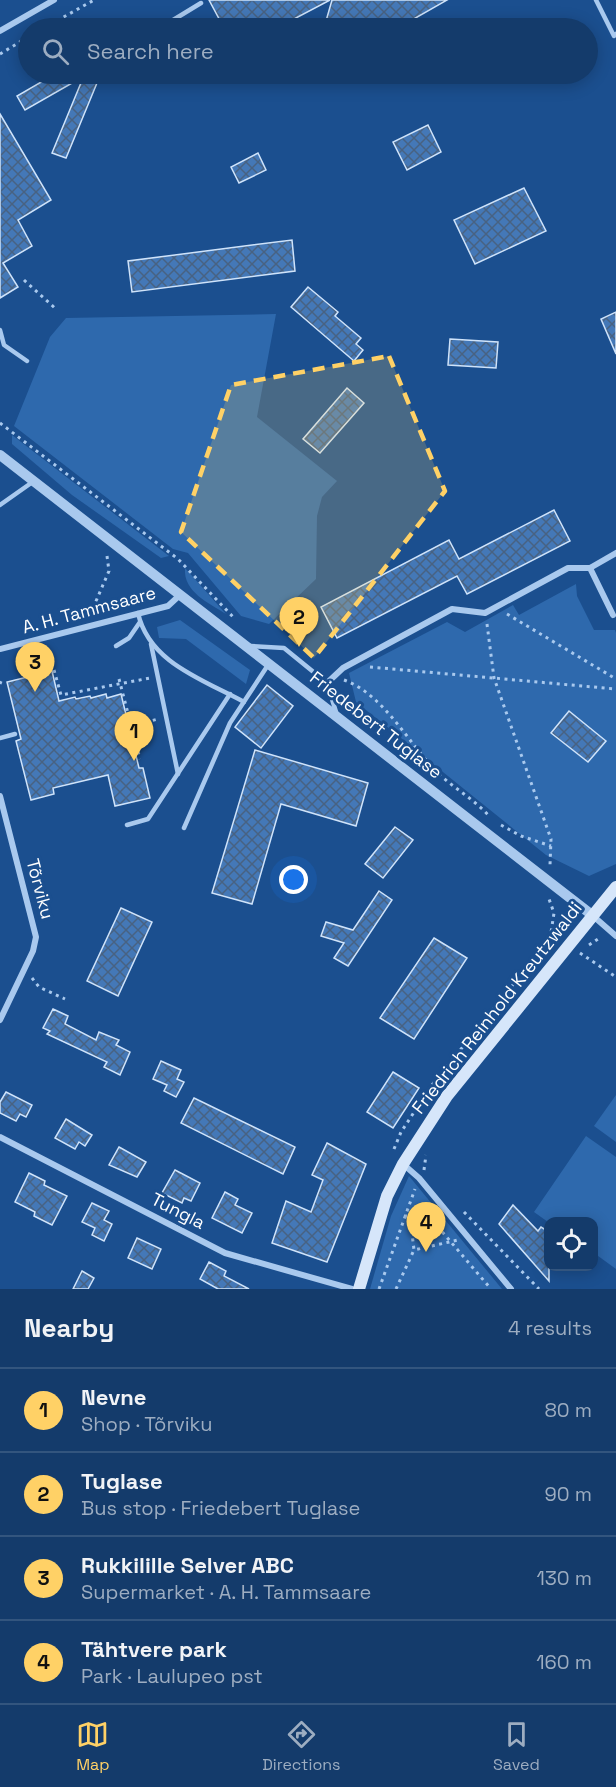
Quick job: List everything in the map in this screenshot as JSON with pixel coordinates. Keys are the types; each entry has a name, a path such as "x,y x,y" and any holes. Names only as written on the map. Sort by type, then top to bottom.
{"main road":[{"name":"Friedrich Reinhold Kreutzwaldi","path":"359,1289 387,1196 403,1164 447,1096 616,886"}],"street":[{"path":"23,18 54,0"},
{"path":"0,31 18,21"},
{"name":"Friedebert Tuglase","path":"0,455 249,646 543,876 616,936"},
{"path":"327,683 348,665 452,609 485,613 568,568 590,568 616,553"},
{"path":"590,568 613,615"},
{"name":"A. H. Tammsaare","path":"0,649 64,636 84,627 168,606 181,594"},
{"name":"Tõrviku","path":"0,796 36,937 26,966 0,1020"},
{"name":"Tungla","path":"0,1137 225,1252 352,1289"},
{"path":"403,1164 419,1178 511,1289"}],"lane":[{"path":"596,0 614,36 616,34"},
{"path":"176,18 201,3"},
{"path":"0,330 4,345 27,361"},
{"path":"0,505 34,481"},
{"path":"138,613 151,644 178,774"},
{"path":"116,646 129,638 140,622"},
{"path":"151,644 166,660 244,702"},
{"path":"249,646 284,648 327,683 336,715"},
{"path":"184,828 230,723 270,663"},
{"path":"127,825 148,819 230,694"},
{"path":"0,738 15,734"}],"path":[{"path":"62,18 94,0"},
{"path":"0,54 18,44"},
{"path":"24,280 57,310"},
{"path":"0,423 178,559 237,621"},
{"path":"99,549 116,562"},
{"path":"84,627 106,582 109,571 107,556"},
{"path":"496,608 616,679"},
{"path":"485,613 494,678 551,839 550,867 543,876"},
{"path":"348,665 616,689"},
{"path":"54,670 61,695 157,676"},
{"path":"334,676 354,683 376,702 426,761 492,819"},
{"path":"119,679 140,759"},
{"path":"131,726 166,717"},
{"path":"498,823 521,836 550,846"},
{"path":"392,1152 401,1132 432,1085 550,939 554,913 544,891"},
{"path":"568,944 616,977"},
{"path":"26,966 39,987 65,999"},
{"path":"425,1169 432,1177"},
{"path":"379,1289 419,1178"},
{"path":"462,1209 539,1289"},
{"path":"404,1216 426,1216 491,1289"},
{"path":"396,1289 414,1250 410,1216"},
{"path":"414,1250 451,1243 468,1237"}],"highlighted area":[{"path":"389,356 445,491 314,658 181,532 231,385"}],"shaded area":[{"path":"276,314 257,417 337,481 322,497 317,516 316,579 269,624 241,616 188,553 173,549 14,426 50,337 66,318"},
{"path":"12,435 169,556 161,558 72,495 12,444"},
{"path":"185,568 226,614 198,596 188,584"},
{"path":"576,584 577,596 594,630 615,630 616,633 616,864 589,876 546,855 356,702 349,673 447,622 465,632 513,605 519,615"},
{"path":"180,620 250,670 246,684 186,639 159,638 157,627"},
{"path":"616,1095 616,1142 594,1126"},
{"path":"586,1136 616,1157 616,1269 598,1256 598,1217 544,1217 544,1219 534,1212"},
{"path":"409,1176 502,1289 370,1289 391,1216"}],"building":[{"path":"209,0 330,0 296,18 219,18"},
{"path":"332,0 447,0 416,18 327,18"},
{"path":"38,84 70,84 25,110 17,96"},
{"path":"81,84 97,84 66,158 52,153"},
{"path":"0,114 51,200 18,220 32,246 3,263 18,287 0,298"},
{"path":"428,125 441,152 407,170 393,142"},
{"path":"258,153 266,170 239,183 231,167"},
{"path":"524,188 546,231 475,264 454,220"},
{"path":"292,240 295,271 132,292 128,261"},
{"path":"308,287 338,312 335,316 361,338 356,344 363,350 354,361 291,307"},
{"path":"616,312 616,354 601,319"},
{"path":"450,339 498,342 496,368 448,365"},
{"path":"347,388 364,403 320,453 303,439"},
{"path":"554,510 570,541 467,594 457,576 337,638 321,607 449,540 459,559"},
{"path":"52,671 59,701 106,694 107,698 121,694 139,768 143,768 150,798 115,806 108,775 53,788 54,794 31,800 16,741 21,739 7,682"},
{"path":"267,685 293,706 261,748 235,727"},
{"path":"569,711 606,741 588,762 551,733"},
{"path":"255,750 368,783 356,826 281,804 252,904 212,893"},
{"path":"395,827 413,840 383,878 365,864"},
{"path":"379,891 392,900 348,966 334,958 344,943 321,936 326,922 353,930"},
{"path":"121,908 152,922 118,996 87,981"},
{"path":"434,938 467,958 414,1039 380,1018"},
{"path":"53,1009 68,1016 65,1024 96,1040 99,1032 119,1040 116,1045 130,1052 120,1075 104,1067 107,1062 47,1034 50,1031 43,1028"},
{"path":"161,1061 181,1070 177,1079 184,1082 176,1097 164,1091 167,1085 153,1079"},
{"path":"393,1072 419,1088 393,1128 367,1112"},
{"path":"6,1092 32,1105 26,1117 20,1114 16,1121 0,1113 0,1102"},
{"path":"194,1098 295,1147 283,1174 181,1123"},
{"path":"66,1119 92,1135 85,1146 79,1142 75,1149 55,1138"},
{"path":"327,1143 366,1164 327,1262 272,1243 286,1201 311,1212 323,1180 312,1175"},
{"path":"119,1147 146,1162 137,1177 109,1165"},
{"path":"175,1170 200,1183 191,1201 184,1198 182,1203 162,1193"},
{"path":"29,1173 45,1181 44,1185 67,1196 52,1225 34,1216 35,1212 15,1202"},
{"path":"225,1192 238,1199 235,1205 252,1213 242,1233 212,1218"},
{"path":"92,1203 109,1211 104,1220 112,1224 104,1241 92,1235 95,1228 82,1222"},
{"path":"513,1205 538,1231 541,1227 544,1229 544,1271 549,1271 549,1281 499,1224"},
{"path":"137,1238 161,1249 152,1269 128,1258"},
{"path":"209,1262 226,1271 224,1276 249,1289 218,1289 200,1279"},
{"path":"82,1271 94,1278 88,1289 73,1289"}],"place":[{"name":"Tuglase","path":"299,647"},
{"name":"Rukkilille Selver ABC","path":"35,692"},
{"name":"Nevne","path":"134,761"},
{"name":"Tähtvere park","path":"426,1252"}]}
